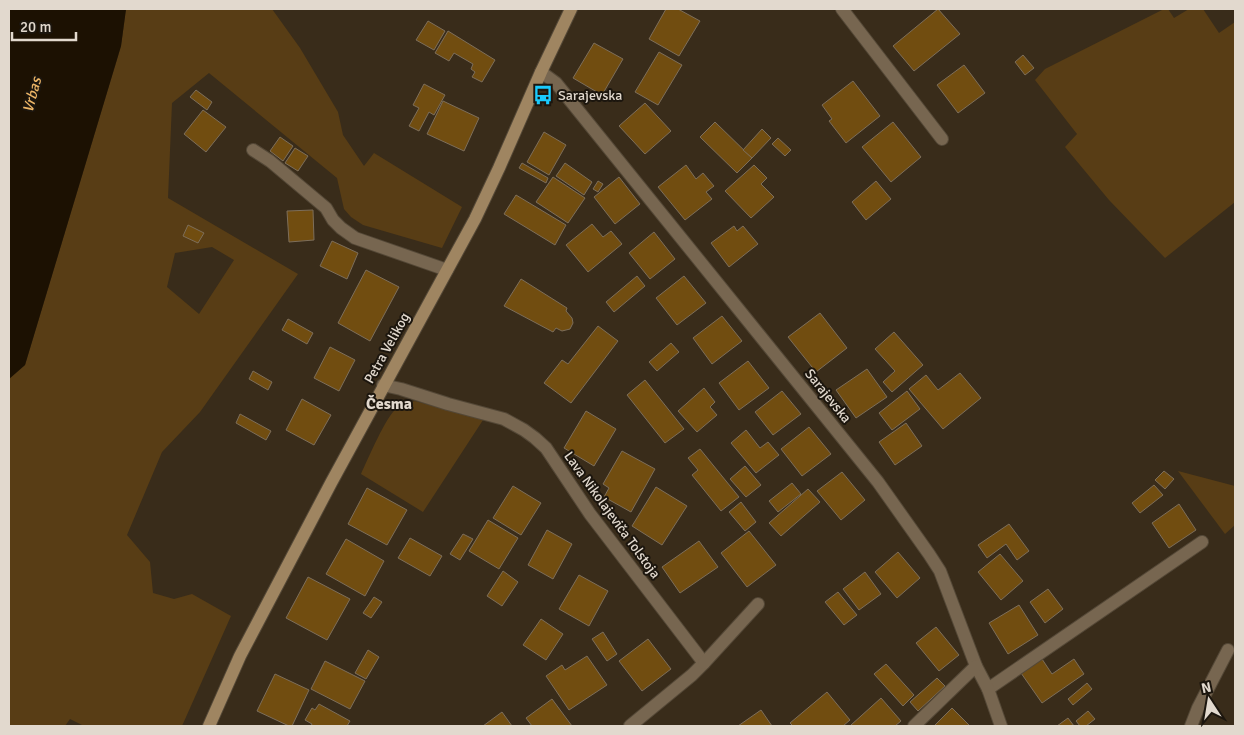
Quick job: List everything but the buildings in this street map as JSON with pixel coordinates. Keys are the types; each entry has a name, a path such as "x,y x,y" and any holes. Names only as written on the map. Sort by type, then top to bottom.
{"street":[{"name":"Petra Velikog","path":"209,726 240,656 384,385 475,219 571,9"},
{"path":"842,9 942,139"},
{"name":"Sarajevska","path":"541,72 556,83 878,482 940,572 976,666 988,689 1001,726"},
{"path":"252,150 270,161 326,208 333,220 355,238 447,270"},
{"name":"Lava Nikolajeviča Tolstoja","path":"384,385 504,419 535,438 546,448 590,514 704,663"},
{"path":"988,689 1202,542"},
{"path":"630,726 692,675 758,604"},
{"path":"1191,726 1198,708 1228,650"},
{"path":"914,726 976,666"}],"shaded area":[{"path":"126,9 272,9 300,48 338,112 343,135 364,166 374,153 462,207 442,248 363,225 351,217 344,209 337,178 209,73 172,103 168,198 298,274 200,412 162,452 127,535 150,562 153,593 174,599 192,594 231,616 182,726 84,726 70,719 65,726 9,726 9,379 25,365 121,46","holes":["212,247 234,260 199,314 167,287 175,253"]},
{"path":"1164,9 1168,9 1174,18 1189,9 1203,9 1219,33 1235,22 1235,202 1165,258 1109,200 1065,147 1077,134 1035,80 1045,69"},
{"path":"415,401 483,420 423,512 361,474 378,438 393,413 401,405"},
{"path":"1178,471 1235,486 1235,525 1225,534"}],"water":[{"name":"Vrbas","path":"9,9 126,9 121,46 25,365 9,379"}],"place":[{"name":"Sarajevska","path":"543,95"}],"district":[{"name":"Česma","path":"389,404"}]}
